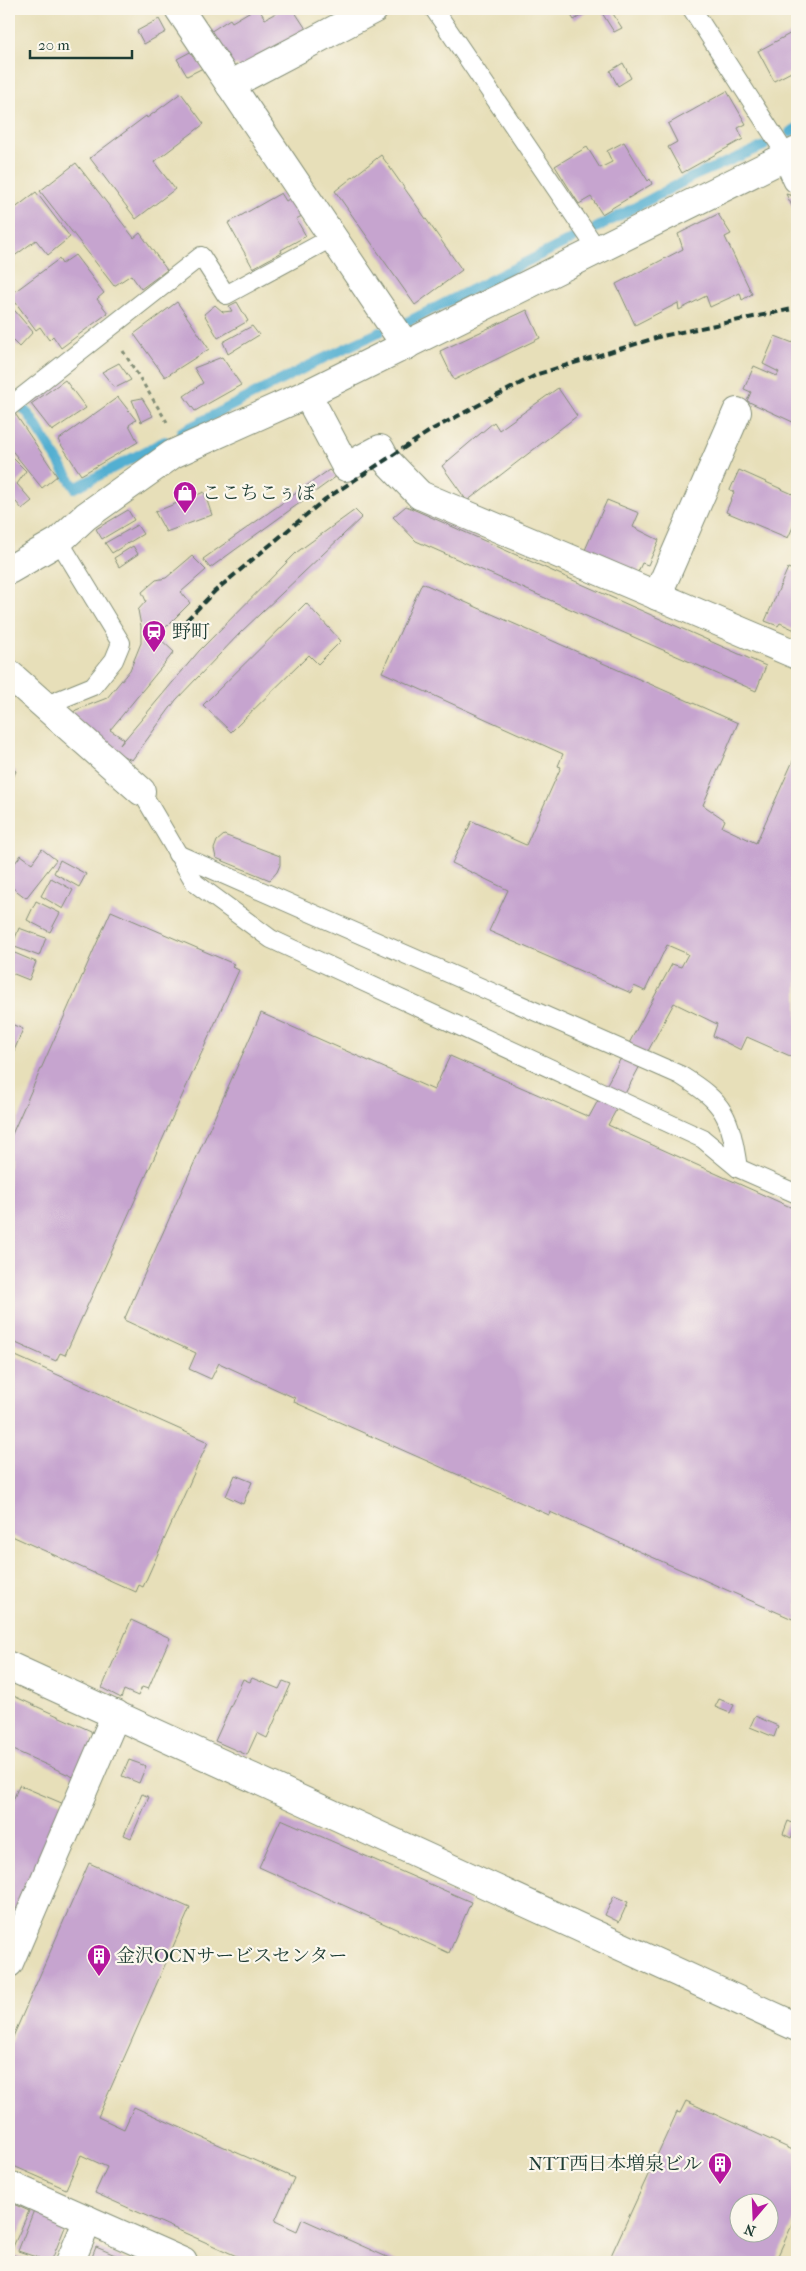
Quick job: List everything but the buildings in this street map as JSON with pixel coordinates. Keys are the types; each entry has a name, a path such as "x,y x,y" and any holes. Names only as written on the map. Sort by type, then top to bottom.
{"street":[{"path":"179,9 406,346"},
{"path":"230,85 374,9"},
{"path":"9,570 59,541 86,516 173,454 307,394 597,249 794,162"},
{"path":"307,394 346,467 380,449 386,460 420,495 797,655"},
{"path":"657,596 737,412"},
{"path":"9,674 141,791"},
{"path":"9,1666 797,2027"},
{"path":"9,1963 16,1928 116,1714"},
{"path":"9,2185 183,2262"},
{"path":"70,2262 88,2220"}],"lane":[{"path":"434,9 597,249"},
{"path":"692,9 794,162"},
{"path":"9,406 201,256 226,295 332,237"},
{"path":"44,706 93,686 114,660 122,643 59,541"},
{"path":"141,791 195,882 271,939 703,1139 738,1168 797,1194"},
{"path":"177,854 680,1075 704,1090 722,1106 733,1132 738,1168"}],"path":[{"path":"109,327 183,450"}],"waterway":[{"path":"790,132 797,128"},
{"path":"596,228 692,177 764,146"},
{"path":"407,322 574,238"},
{"path":"181,432 322,359 380,332"},
{"path":"23,408 30,416 75,488 165,441"}],"railway":[{"path":"178,629 215,591 324,500 433,429 538,374 662,336 797,308"}],"place":[{"name":"ここちこぅぼ","path":"185,514"},
{"name":"野町","path":"154,653"},
{"name":"金沢OCNサービスセンター","path":"99,1977"},
{"name":"NTT西日本増泉ビル","path":"720,2185"}]}
